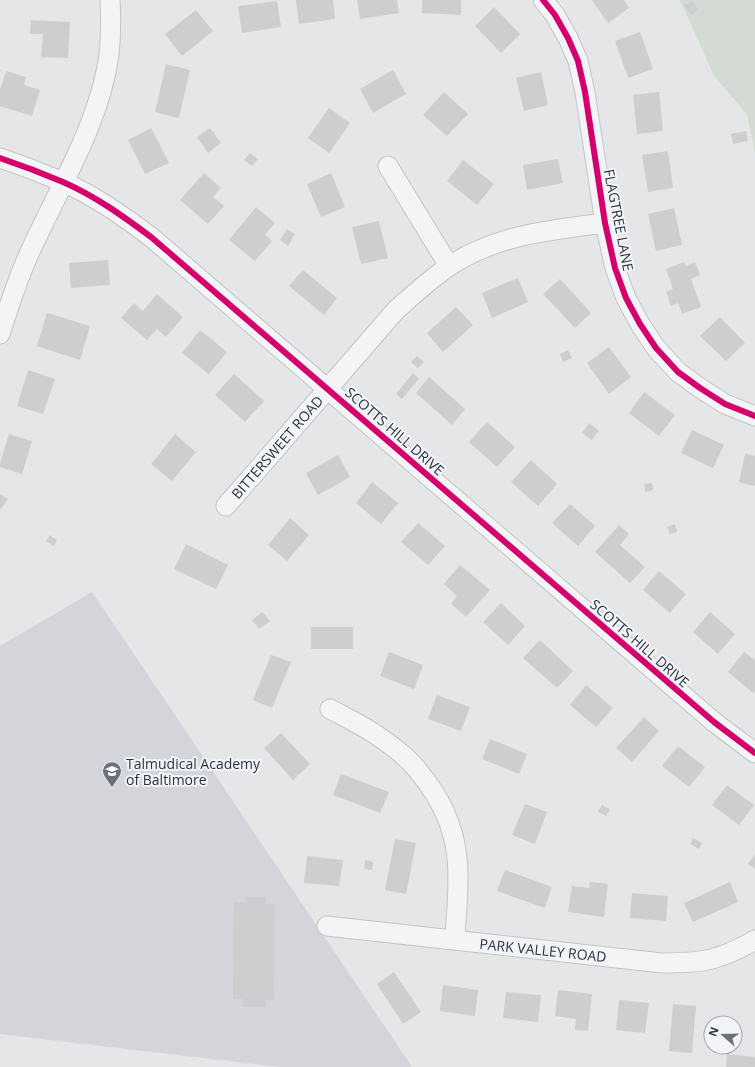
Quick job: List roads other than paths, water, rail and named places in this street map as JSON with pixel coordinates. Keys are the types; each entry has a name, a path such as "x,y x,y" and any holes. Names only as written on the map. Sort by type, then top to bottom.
{"street":[{"path":"0,334 18,281 33,244 64,182 86,132 101,90 109,54 111,20 110,0"},
{"name":"FLAGTREE LANE","path":"543,0 558,20 578,61 585,92 606,223 615,268 626,298 640,324 656,348 678,372 725,404 755,416"},
{"name":"SCOTTS HILL DRIVE","path":"0,158 64,182 110,208 151,237 714,722 755,753"},
{"path":"388,166 448,266"},
{"name":"BITTERSWEET ROAD","path":"226,506 396,310 423,285 448,266 474,252 504,240 534,232 606,223"},
{"path":"330,709 374,734 399,752 419,771 437,798 451,827 457,857 458,891 455,940"},
{"name":"PARK VALLEY ROAD","path":"327,926 662,963 688,962 717,958 755,940"}],"place":[{"name":"Talmudical Academy of Baltimore","path":"112,788"}]}
